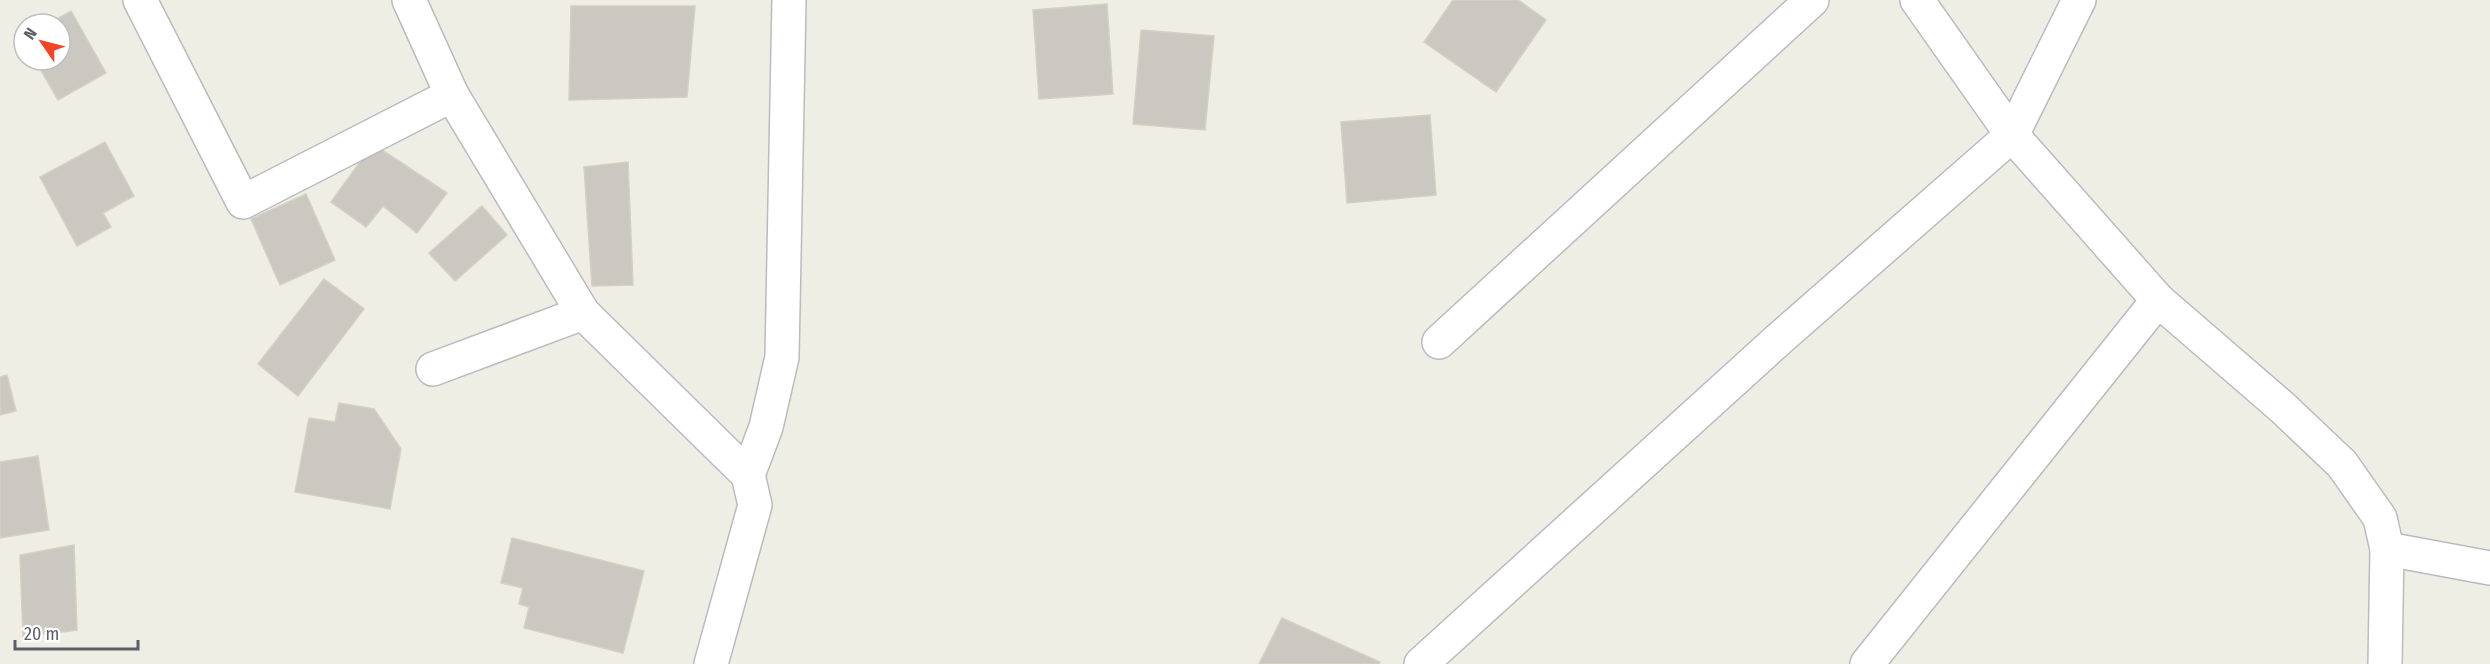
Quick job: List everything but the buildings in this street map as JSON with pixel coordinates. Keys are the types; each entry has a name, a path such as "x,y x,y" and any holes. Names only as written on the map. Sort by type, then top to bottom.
{"street":[{"path":"140,0 243,202 452,95"},
{"path":"409,0 452,95 583,313 748,475 755,505 711,664"},
{"path":"748,475 766,427 782,357 789,0"},
{"path":"1439,342 1812,0"},
{"path":"1917,0 2012,135 2158,300 2283,408 2342,464 2380,519 2387,549 2385,664"},
{"path":"1421,664 1778,340 2012,135 2079,0"},
{"path":"1867,664 2158,300"},
{"path":"433,369 583,313"},
{"path":"2387,549 2490,568"}]}
